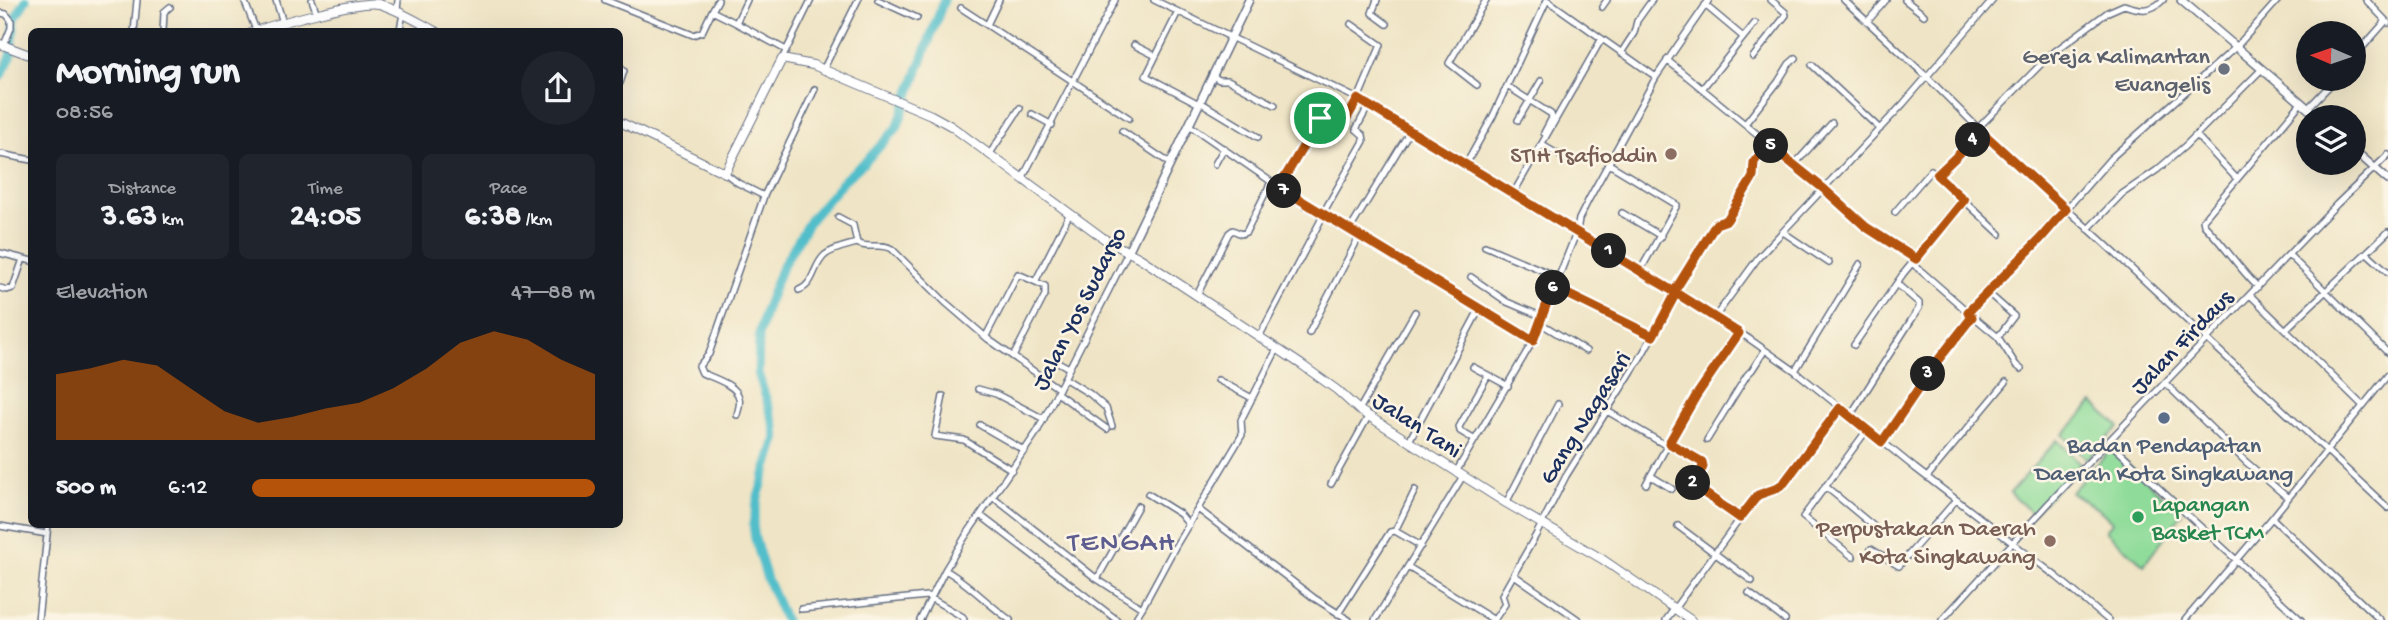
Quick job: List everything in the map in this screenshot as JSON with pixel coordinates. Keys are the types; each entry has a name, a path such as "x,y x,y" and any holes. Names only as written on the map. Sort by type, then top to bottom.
{"highway":[{"path":"267,28 369,3 400,13 430,28"},
{"path":"5,46 28,54"},
{"path":"623,123 725,173 782,59 803,62 941,120 1022,179"},
{"name":"Jalan Tani","path":"1022,179 1106,240 1197,295 1323,379 1359,410 1506,503 1602,559 1691,620"}],"main road":[{"name":"Jalan Yos Sudarso","path":"1128,252 1249,0"},
{"path":"2187,2 2304,105"},
{"path":"2237,46 2309,105"},
{"path":"2366,158 2388,177"}],"street":[{"path":"134,28 137,0"},
{"path":"244,0 256,28"},
{"path":"276,0 283,23"},
{"path":"312,0 317,14"},
{"path":"398,0 400,28"},
{"path":"605,0 692,35 702,32 717,2 708,0"},
{"path":"736,23 747,0"},
{"path":"782,59 811,0"},
{"path":"823,70 858,0"},
{"path":"878,0 917,18"},
{"path":"898,9 902,0"},
{"path":"987,25 999,0"},
{"path":"1022,179 1115,0"},
{"path":"1154,0 1358,99 1465,166 1577,231 1739,333 1795,371 2013,543 2100,617 2108,620"},
{"path":"1377,0 1372,13 1387,24"},
{"path":"1477,85 1449,63 1486,0"},
{"path":"1465,166 1507,86 1547,0 1656,77"},
{"path":"1602,7 1607,0"},
{"path":"1621,53 1634,33 1637,21 1652,0"},
{"path":"1753,57 1786,15 1786,12 1771,0"},
{"path":"1843,0 2388,509"},
{"path":"1867,22 1885,0"},
{"path":"1905,0 1924,15"},
{"path":"1714,317 1754,264 1880,129 1993,0"},
{"path":"1937,175 2042,62 2108,12 2124,5 2135,10 2150,8 2163,0"},
{"path":"1882,442 1987,292 2041,238 2111,158 2237,46 2278,0"},
{"path":"2366,0 2387,22 2366,44"},
{"path":"1379,619 1460,474 1475,440 1533,341 1577,231 1579,219 1656,77 1707,3 1742,36"},
{"path":"163,28 164,12 170,7"},
{"path":"961,8 1129,118"},
{"path":"712,11 786,50"},
{"path":"1178,12 1146,76 1258,137"},
{"path":"0,13 6,14 11,20 5,46"},
{"path":"1702,89 1755,23"},
{"path":"1279,187 1320,118 1344,123 1358,99 1381,45 1351,24"},
{"path":"1513,194 1601,40"},
{"path":"1135,45 1156,56"},
{"path":"1745,124 1789,64 1797,58"},
{"path":"1667,60 1824,189 1866,227 1914,261 1998,337 2021,369"},
{"path":"1812,65 1880,129"},
{"path":"2088,229 2122,194 2157,170 2196,135 2262,69"},
{"path":"1212,75 1219,80 1228,80 1275,105"},
{"path":"1518,120 1541,82"},
{"path":"1507,86 1552,115 1544,133"},
{"path":"737,415 740,400 735,391 700,371 700,364 710,351 764,196 815,89"},
{"path":"2311,105 2324,91"},
{"path":"2258,288 2203,223 2205,217 2301,103"},
{"path":"1259,337 1364,141 1364,137 1356,129 1368,107"},
{"path":"989,155 1020,108"},
{"path":"1032,114 1052,125"},
{"path":"1794,165 1832,123"},
{"path":"1189,125 1322,216 1533,341"},
{"path":"1122,131 1171,164"},
{"path":"1349,231 1410,131"},
{"path":"2196,135 2237,179"},
{"name":"Gang Nagasari","path":"1494,620 1505,604 1502,595 1566,476 1653,336 1675,292 1716,224 1725,222 1730,217 1753,177 1754,162 1768,144"},
{"path":"1542,145 1573,163"},
{"path":"1215,164 1224,148"},
{"path":"0,155 28,159"},
{"name":"Jalan Firdaus","path":"1942,620 2207,339 2388,155"},
{"path":"1609,164 1677,205 1640,271"},
{"path":"1895,212 1931,170 2000,234"},
{"path":"725,173 764,196"},
{"path":"1197,295 1229,233 1231,230 1243,234 1246,232 1271,182"},
{"path":"1854,345 1896,284 1964,200"},
{"path":"1036,280 1070,213"},
{"path":"1622,213 1661,236"},
{"path":"838,217 853,225 857,243"},
{"path":"1783,232 1829,263"},
{"path":"2286,329 2388,232"},
{"path":"1309,333 1359,237"},
{"path":"799,290 809,283 824,256 836,249 857,243 866,247 884,246 892,249 945,302 986,336 1110,428 1106,408 1064,378"},
{"path":"1485,246 1558,277"},
{"name":"Jalan Yos Sudarso","path":"920,620 945,570 1044,419 1128,252"},
{"path":"0,253 28,260"},
{"path":"2367,253 2388,272"},
{"path":"2289,255 2388,353"},
{"path":"0,288 13,288 23,259"},
{"path":"1795,371 1860,264"},
{"path":"986,336 1016,275 1036,280 1045,286 1046,292 1013,357"},
{"path":"1471,277 1586,351"},
{"path":"1850,416 1919,308 1919,303 1896,284"},
{"path":"1553,287 1653,336"},
{"path":"1987,292 2014,316 1998,337"},
{"path":"2250,295 2362,405"},
{"path":"1409,441 1479,310"},
{"path":"1359,410 1415,312"},
{"path":"1646,484 1696,396 1739,333"},
{"path":"1137,616 1242,433 1241,420 1277,349"},
{"path":"1707,440 1746,375 1765,350"},
{"path":"1056,361 1069,368"},
{"path":"1473,367 1508,386"},
{"path":"1475,440 1460,431 1459,427 1488,375"},
{"path":"2185,620 2388,375"},
{"path":"1218,380 1252,398"},
{"path":"1927,477 2006,382"},
{"path":"2165,383 2245,461 2288,498"},
{"path":"978,389 1004,398 1044,419"},
{"path":"943,396 935,436 964,440 1012,470"},
{"path":"1506,503 1558,404"},
{"path":"1666,620 1758,495 1784,483 1840,408"},
{"path":"1607,411 1702,462 1703,467 1693,485 1740,518"},
{"path":"1331,484 1368,415"},
{"path":"980,425 1025,451"},
{"path":"1853,557 1803,519 1803,515 1867,430"},
{"path":"2109,442 2301,620"},
{"path":"1651,476 1672,489"},
{"path":"1825,486 1877,529"},
{"path":"1338,614 1389,533 1395,531 1415,490"},
{"path":"1148,494 1180,514 1189,524"},
{"path":"993,497 1097,579 1142,608"},
{"path":"1871,549 1899,566 1956,500"},
{"path":"1097,579 1138,506"},
{"path":"1198,509 1349,620"},
{"path":"980,515 1117,620"},
{"path":"2272,517 2380,620"},
{"path":"0,526 47,534"},
{"path":"1678,526 1752,582"},
{"path":"38,620 48,528"},
{"path":"1395,531 1421,546"},
{"path":"1408,567 1494,620"},
{"path":"945,570 965,582 983,600 1010,620"},
{"path":"1514,575 1579,620"},
{"path":"1749,593 1785,620"},
{"path":"801,608 931,597 964,620"}],"green space":[{"path":"2093,403 2119,427 2087,459 2063,435"},
{"path":"2057,440 2081,464 2033,514 2010,493"},
{"path":"2111,449 2182,513 2144,565 2106,531 2112,522 2108,517 2071,492"}],"waterway":[{"path":"0,77 11,57 15,18 26,0"},
{"path":"785,620 767,579 753,524 758,497 776,439 775,427 758,373 759,335 782,267 810,220 845,179 897,128 944,0"}],"place":[{"name":"Gereja Kalimantan Evangelis","path":"2224,69"},
{"name":"STIH Tsafioddin","path":"1671,154"},
{"name":"Badan Pendapatan Daerah Kota Singkawang","path":"2164,418"},
{"name":"Lapangan Basket TCM","path":"2138,517"},
{"name":"Perpustakaan Daerah Kota Singkawang","path":"2050,541"}],"district":[{"name":"TENGAH","path":"1122,540"}],"route":[{"path":"1320,118 1279,187 1533,341 1553,287 1653,336 1676,293 1674,292 1710,233 1716,224 1727,220 1745,192 1753,177 1753,163 1768,144 1866,227 1916,259 1964,200 1937,175 1982,132 2066,209 1968,312 1972,317 1935,364 1882,442 1840,408 1784,483 1758,495 1740,518 1693,485 1703,467 1702,462 1669,443 1696,396 1739,333 1676,293 1674,292 1643,273 1577,231 1465,166 1358,99 1344,123 1320,118"}]}
